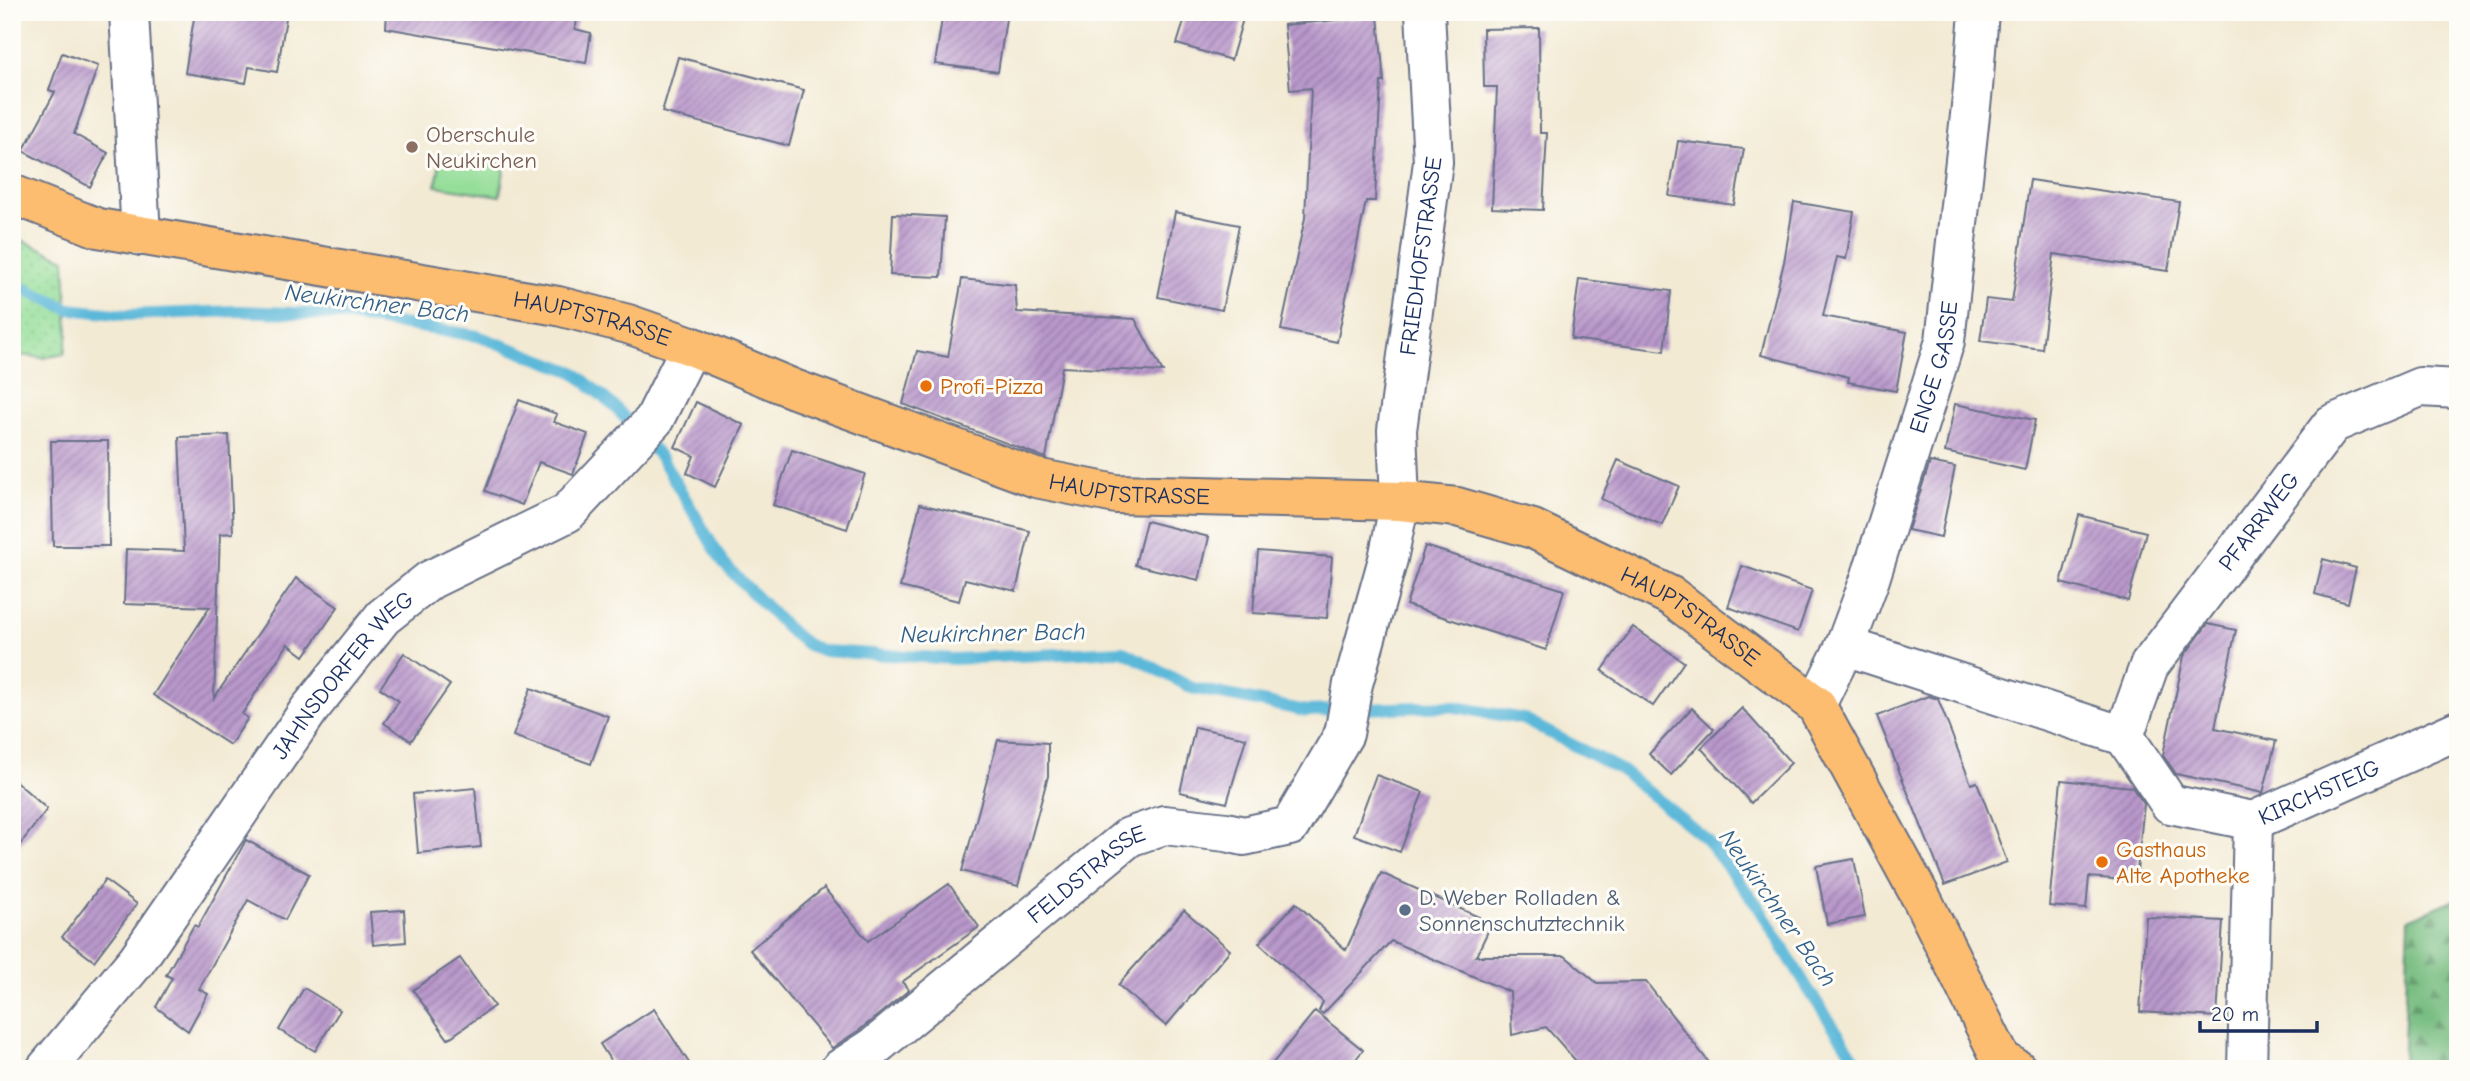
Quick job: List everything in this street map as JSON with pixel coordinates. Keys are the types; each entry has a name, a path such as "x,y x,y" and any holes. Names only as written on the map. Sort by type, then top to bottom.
{"main road":[{"name":"HAUPTSTRASSE","path":"12,194 98,228 558,306 628,324 691,346 794,389 1036,478 1116,494 1400,501 1457,507 1533,529 1671,596 1816,705 1923,901 2004,1065"}],"street":[{"path":"129,12 141,236"},
{"name":"FRIEDHOFSTRASSE","path":"1400,501 1397,430 1433,162 1425,12"},
{"name":"ENGE GASSE","path":"1816,705 1844,646 1870,579 1944,341 1979,12"},
{"name":"JAHNSDORFER WEG","path":"46,1069 137,960 309,710 383,617 430,580 567,513 654,420 691,346"},
{"name":"PFARRWEG","path":"2124,736 2148,666 2332,424 2420,387 2458,389"},
{"name":"FELDSTRASSE","path":"840,1069 874,1046 1129,837 1164,825 1244,836 1290,826 1344,734 1353,684 1388,559 1400,501"},
{"path":"1844,646 2124,736 2170,804 2253,821"},
{"name":"KIRCHSTEIG","path":"2247,1069 2253,821 2458,730"}],"green space":[{"path":"441,155 505,165 500,196 436,186"},
{"path":"12,236 65,259 68,335 64,354 43,358 12,354"},
{"path":"2458,898 2458,1069 2403,1069 2409,919"}],"building":[{"path":"195,12 287,12 277,72 249,67 246,83 185,73"},
{"path":"387,12 579,12 575,29 591,33 586,63 386,28"},
{"path":"943,12 1007,12 998,72 935,64"},
{"path":"1187,12 1245,12 1231,60 1177,44"},
{"path":"1378,16 1384,82 1381,82 1375,201 1366,201 1337,342 1281,330 1305,218 1311,88 1290,90 1284,25"},
{"path":"1539,28 1540,133 1547,133 1543,210 1492,208 1497,87 1484,87 1483,29"},
{"path":"62,53 98,66 74,134 108,153 90,187 23,151 55,92 49,90"},
{"path":"678,57 804,90 789,146 662,112"},
{"path":"1678,141 1744,149 1734,205 1669,196"},
{"path":"2030,180 2179,202 2168,271 2054,254 2042,349 1980,341 1986,299 2012,302"},
{"path":"1794,202 1854,212 1846,259 1837,257 1823,316 1907,332 1896,391 1848,382 1849,377 1761,355 1784,262"},
{"path":"1175,212 1239,225 1222,310 1158,297"},
{"path":"893,214 945,217 941,277 890,275"},
{"path":"962,279 1015,285 1017,312 1135,319 1163,372 1062,367 1046,458 903,404 917,351 948,357"},
{"path":"1579,279 1671,291 1664,351 1571,339"},
{"path":"519,400 557,414 554,422 588,434 573,474 539,462 522,505 485,491"},
{"path":"696,402 744,425 715,487 687,473 694,456 675,447"},
{"path":"1955,404 2035,420 2025,470 1945,452"},
{"path":"229,435 233,533 220,534 214,698 296,578 338,607 304,656 288,644 242,714 248,718 230,745 153,695 210,607 124,604 126,549 184,551 179,437"},
{"path":"51,441 108,441 109,546 53,546"},
{"path":"792,450 865,474 847,529 773,505"},
{"path":"1618,460 1679,486 1662,525 1601,499"},
{"path":"1930,462 1955,467 1941,537 1908,530"},
{"path":"920,504 1030,531 1016,591 965,579 959,601 900,587"},
{"path":"2079,515 2146,532 2128,601 2061,583"},
{"path":"1146,521 1209,537 1199,580 1135,565"},
{"path":"1425,546 1564,590 1546,650 1406,605"},
{"path":"1258,551 1332,557 1327,618 1253,613"},
{"path":"2323,559 2356,568 2348,603 2315,594"},
{"path":"1742,566 1812,590 1798,632 1728,607"},
{"path":"2208,624 2236,630 2215,728 2276,741 2263,793 2176,774 2163,755 2184,656"},
{"path":"1633,627 1684,662 1653,706 1602,671"},
{"path":"404,653 450,685 411,741 384,723 399,701 380,688"},
{"path":"531,688 608,716 591,764 513,736"},
{"path":"1928,696 1938,699 1971,784 1977,782 2007,862 1945,885 1877,716"},
{"path":"1692,708 1714,729 1671,775 1649,754"},
{"path":"1742,708 1791,763 1751,803 1701,748"},
{"path":"1195,727 1246,738 1227,803 1180,792"},
{"path":"998,740 1048,743 1048,776 1018,886 962,871"},
{"path":"1376,775 1423,792 1400,852 1354,835"},
{"path":"12,778 47,809 12,855"},
{"path":"2061,780 2132,787 2144,804 2136,881 2089,877 2086,909 2049,906"},
{"path":"475,788 481,847 418,853 413,794"},
{"path":"246,840 309,874 285,920 248,900 199,989 208,994 188,1031 156,1007 172,978 166,975 194,925 198,927"},
{"path":"1854,859 1865,917 1827,924 1816,866"},
{"path":"1381,873 1492,923 1476,956 1565,956 1597,983 1646,982 1714,1069 1583,1069 1546,1027 1512,1035 1510,992 1391,941 1323,1014 1319,1011 1323,1002 1259,943 1296,903 1346,950"},
{"path":"105,880 137,904 94,961 62,937"},
{"path":"949,884 979,927 902,982 909,990 861,1029 832,1048 750,950 824,888 868,941"},
{"path":"404,910 406,942 373,945 370,912"},
{"path":"1184,910 1230,950 1166,1026 1118,985"},
{"path":"2146,917 2223,921 2217,1017 2140,1012"},
{"path":"460,958 494,1006 448,1039 413,990"},
{"path":"304,988 340,1010 315,1051 279,1030"},
{"path":"654,1009 693,1069 616,1069 600,1044"},
{"path":"1315,1011 1363,1050 1348,1069 1268,1069"}],"waterway":[{"name":"Neukirchner Bach","path":"12,283 69,309 125,315 239,311 343,315 478,336 574,372 616,408 662,459 723,563 791,632 808,645 824,651 954,659 1123,651 1192,688 1306,711 1450,706 1523,719 1621,770 1705,838 1758,906 1808,989 1862,1069"}],"place":[{"name":"Oberschule Neukirchen","path":"412,147"},
{"name":"Profi-Pizza","path":"926,386"},
{"name":"Gasthaus Alte Apotheke","path":"2102,862"},
{"name":"D. Weber Rolladen & Sonnenschutztechnik","path":"1405,910"}]}
